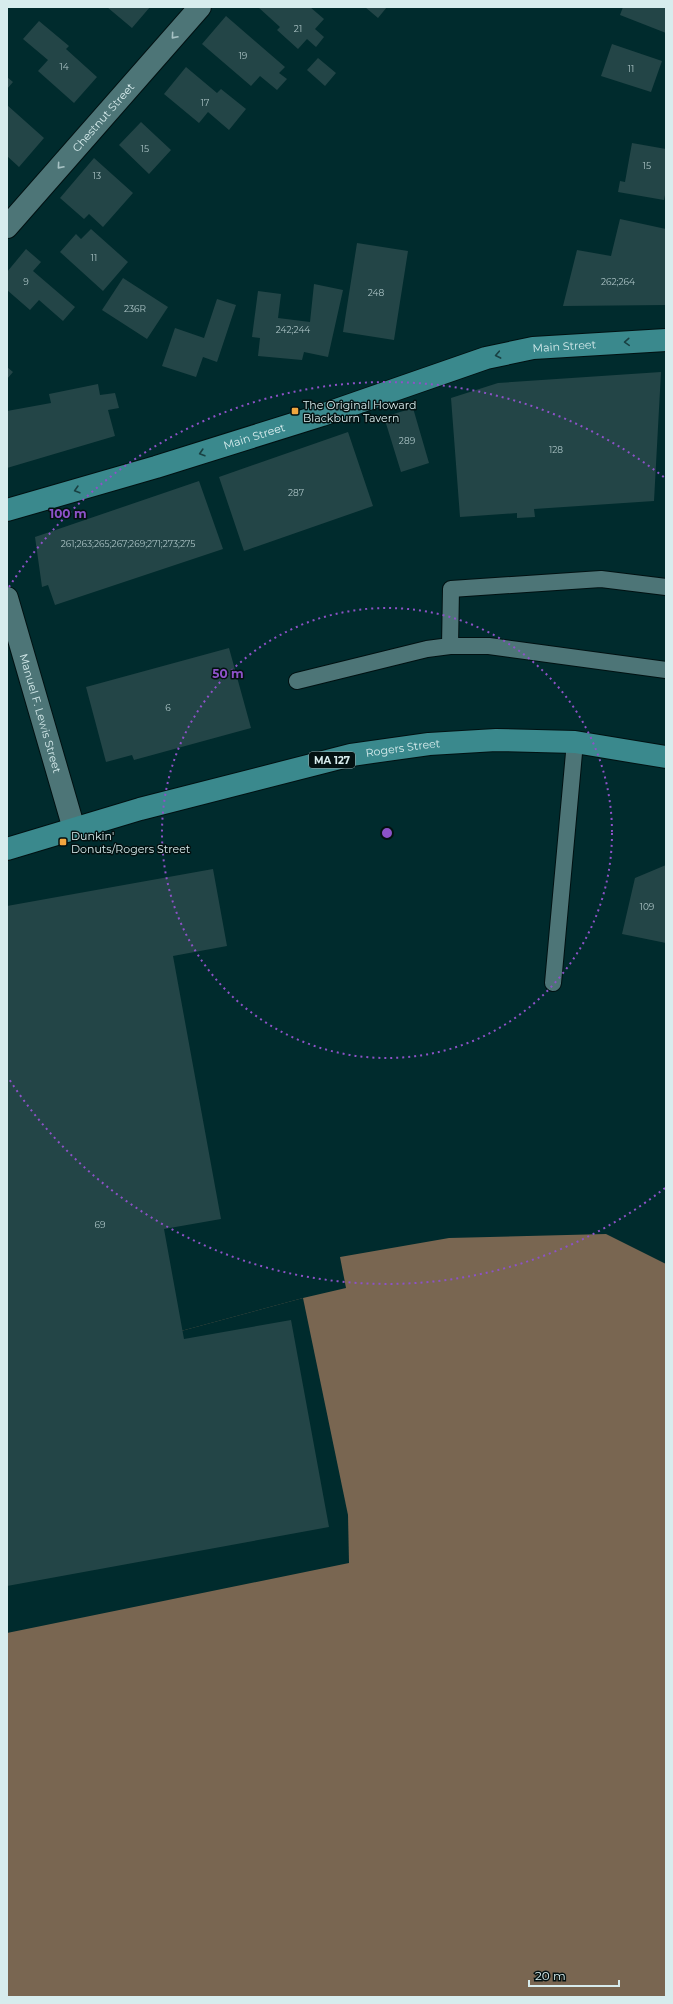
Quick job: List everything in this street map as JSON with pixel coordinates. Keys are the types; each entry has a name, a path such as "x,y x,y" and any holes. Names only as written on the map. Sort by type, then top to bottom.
{"main road":[{"name":"Main Street","path":"7,510 156,467 315,417 486,358 533,348 666,340"},
{"name":"Rogers Street","path":"7,849 140,809 351,755 436,743 496,740 575,742 666,757"}],"street":[{"name":"Chestnut Street","path":"7,227 200,7"},
{"name":"Manuel F. Lewis Street","path":"7,598 74,829"}],"lane":[{"path":"450,646 451,590 601,579 666,587"},
{"path":"297,681 427,649 450,646 489,646 666,670"},
{"path":"553,983 575,742"}],"shaded area":[{"path":"606,1234 666,1264 666,1997 7,1997 7,1378 303,1298 346,1288 340,1257 449,1238"}],"pier":[{"path":"303,1298 348,1515 349,1563 7,1633 7,1378"}],"building":[{"path":"107,7 150,7 132,28"},
{"path":"258,7 310,7 324,19 315,29 324,37 316,47 307,39 298,49 277,30 280,27"},
{"path":"365,7 387,7 378,18"},
{"path":"623,7 666,7 666,33 620,15"},
{"path":"226,16 285,67 279,73 287,79 277,90 260,76 251,86 202,44"},
{"path":"39,21 69,46 66,49 97,77 74,103 38,71 48,60 23,39"},
{"path":"612,44 662,61 651,92 601,76"},
{"path":"318,58 336,73 325,86 307,70"},
{"path":"186,67 217,93 221,89 246,109 229,130 208,112 199,123 164,94"},
{"path":"7,77 13,82 7,89"},
{"path":"7,105 44,138 19,167 7,156"},
{"path":"141,122 171,150 149,174 119,145"},
{"path":"632,143 666,149 666,190 664,200 618,192 620,181 625,182"},
{"path":"94,158 133,193 103,227 89,214 84,219 60,198"},
{"path":"620,219 666,229 666,305 563,306 577,250 611,256"},
{"path":"91,229 128,262 103,291 60,252 76,234 81,239"},
{"path":"357,243 408,251 394,340 343,332"},
{"path":"26,249 41,262 33,271 75,307 63,321 39,300 30,310 7,290 7,272"},
{"path":"123,278 168,307 147,339 102,310"},
{"path":"314,284 343,290 328,357 304,352 302,360 258,356 260,338 252,337 258,291 281,294 278,318 310,322"},
{"path":"217,299 236,305 217,362 203,357 196,377 162,366 175,328 204,338"},
{"path":"7,367 13,372 7,379"},
{"path":"661,372 654,501 534,509 535,517 517,518 517,513 460,517 451,398 498,383"},
{"path":"98,384 100,395 115,393 119,408 108,410 115,436 7,468 7,411 51,403 49,394"},
{"path":"413,408 429,463 401,472 384,417"},
{"path":"348,432 373,506 244,551 219,477"},
{"path":"199,481 223,549 55,605 48,585 42,587 35,537"},
{"path":"229,648 251,728 134,760 132,755 106,762 86,687"},
{"path":"666,865 666,943 622,934 635,878"},
{"path":"213,869 227,946 173,956 221,1219 164,1229 184,1339 291,1320 329,1527 7,1586 7,906"}],"place":[{"name":"The Original Howard Blackburn Tavern","path":"295,411"},
{"name":"Dunkin' Donuts/Rogers Street","path":"63,842"}]}
